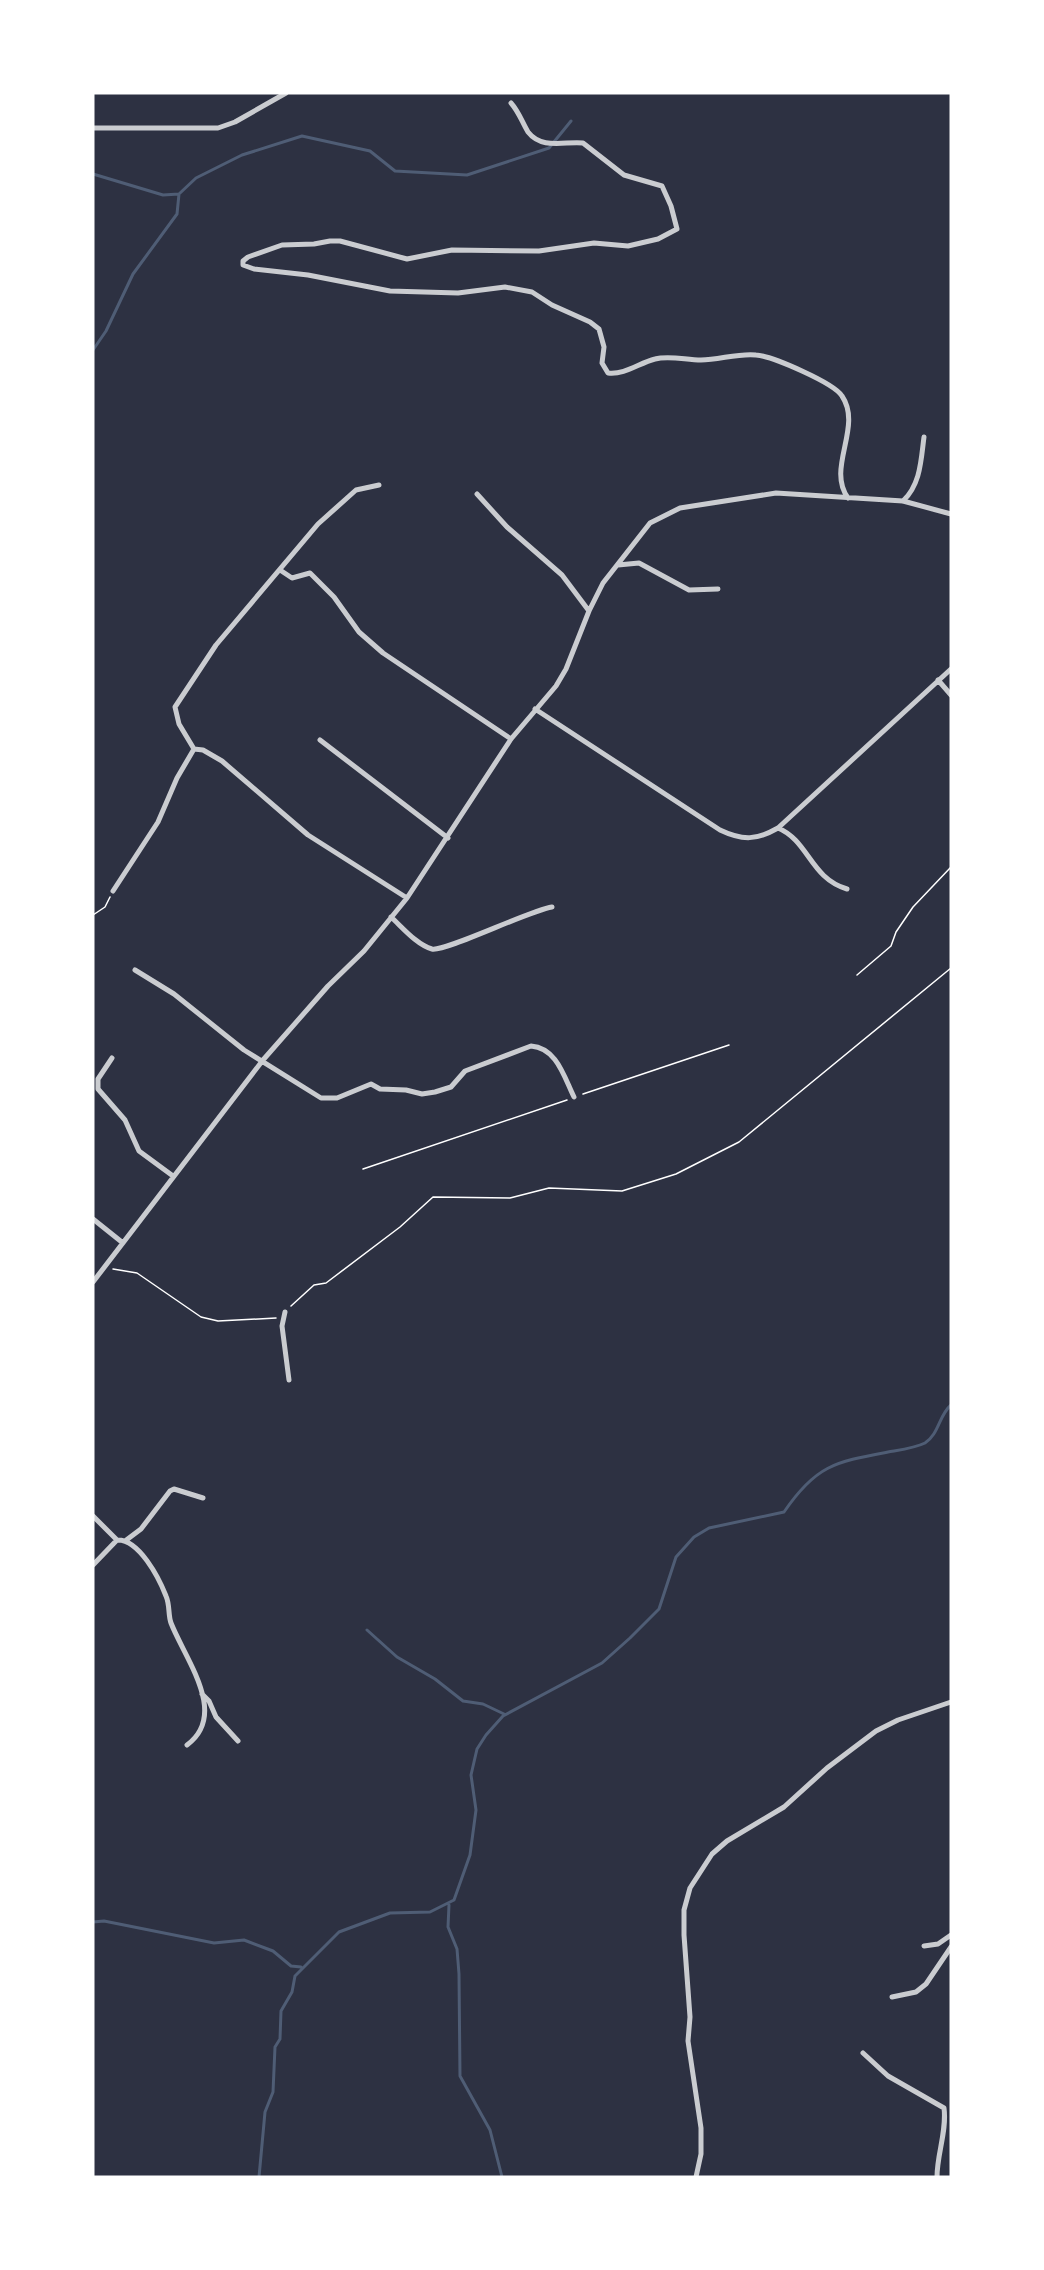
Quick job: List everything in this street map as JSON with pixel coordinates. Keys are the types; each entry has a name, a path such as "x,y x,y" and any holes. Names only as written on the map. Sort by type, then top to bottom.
{"street":[{"path":"93,128 218,128 235,122 285,93"},
{"path":"511,103 529,133 549,143 583,143 624,175 662,186 671,206 677,229 658,239 628,246 594,243 539,251 452,250 407,260 340,241 282,245 248,257 243,261 243,265 254,269 308,275 390,291 458,292 504,287 532,292 599,329 604,347 602,363 608,373 621,373 637,364 665,357 704,360 755,354 767,357 826,383 842,396 848,412 840,482 849,498"},
{"path":"903,501 915,487 919,475 924,436"},
{"path":"194,749 179,724 175,707 216,645 296,548 343,499 356,490 379,485"},
{"path":"93,1282 263,1060 328,986 364,951 407,898 511,739 548,696 566,669 589,610 603,583 650,523 680,508 776,493 903,501 951,514"},
{"path":"477,494 507,527 562,575 589,610"},
{"path":"616,566 625,563 639,563 689,590 718,589"},
{"path":"280,570 292,578 310,573 334,597 359,632 383,653 511,739"},
{"path":"535,709 734,837 755,838 778,828 951,669"},
{"path":"938,680 951,695"},
{"path":"320,740 448,838"},
{"path":"114,891 158,822 177,778 194,749"},
{"path":"194,749 203,750 222,761 308,835 407,898"},
{"path":"778,828 793,837 825,878 848,889"},
{"path":"391,917 427,946 442,949 509,920 552,907"},
{"path":"135,970 174,994 244,1050 321,1098 337,1098 371,1084 380,1089 406,1089 422,1094 451,1087 465,1071 531,1046 542,1047 552,1054 574,1097"},
{"path":"112,1058 98,1079 98,1089 125,1120 139,1151 173,1176"},
{"path":"93,1219 123,1244"},
{"path":"285,1312 282,1326 289,1380"},
{"path":"125,1541 141,1529 170,1491 174,1489 203,1498"},
{"path":"93,1516 117,1540 125,1541 141,1551 166,1595 170,1621 202,1694 209,1701 216,1717 238,1740"},
{"path":"93,1565 117,1540"},
{"path":"187,1745 201,1731 202,1694"},
{"path":"696,2177 701,2154 700,2128 688,2041 690,2017 684,1935 684,1910 690,1888 712,1854 727,1841 784,1807 827,1768 876,1731 951,1701"},
{"path":"924,1946 938,1944 951,1935"},
{"path":"892,1997 916,1992 926,1984 951,1947"},
{"path":"863,2053 888,2076 944,2108 946,2122 936,2163 937,2177"}],"path":[{"path":"857,975 891,946 896,932 914,907 951,867"},
{"path":"93,915 105,907 114,891"},
{"path":"103,1270 118,1268 137,1273 193,1311 218,1322 272,1320 285,1312 314,1285 326,1283 400,1227 433,1197 510,1198 549,1188 622,1191 687,1169 739,1142 951,968"},
{"path":"363,1168 729,1045"}],"waterway":[{"path":"93,174 163,195 179,194 196,178 242,155 302,136 370,151 395,171 467,175 549,148 571,121"},
{"path":"93,350 106,331 133,274 177,214 179,194"},
{"path":"259,2177 265,2112 273,2092 275,2047 280,2039 281,2011 292,1992 295,1976 339,1932 390,1913 430,1912 454,1900 470,1855 476,1810 471,1775 477,1749 503,1716 602,1663 630,1638 659,1609 676,1557 694,1537 709,1528 784,1512 806,1484 828,1468 840,1463 912,1448 925,1443 933,1435 951,1405"},
{"path":"367,1630 397,1657 435,1679 463,1701 483,1704 504,1714"},
{"path":"449,1905 448,1927 457,1949 459,1974 460,2076 490,2130 502,2177"},
{"path":"93,1922 104,1921 214,1943 244,1940 273,1951 291,1966 301,1967"}]}
